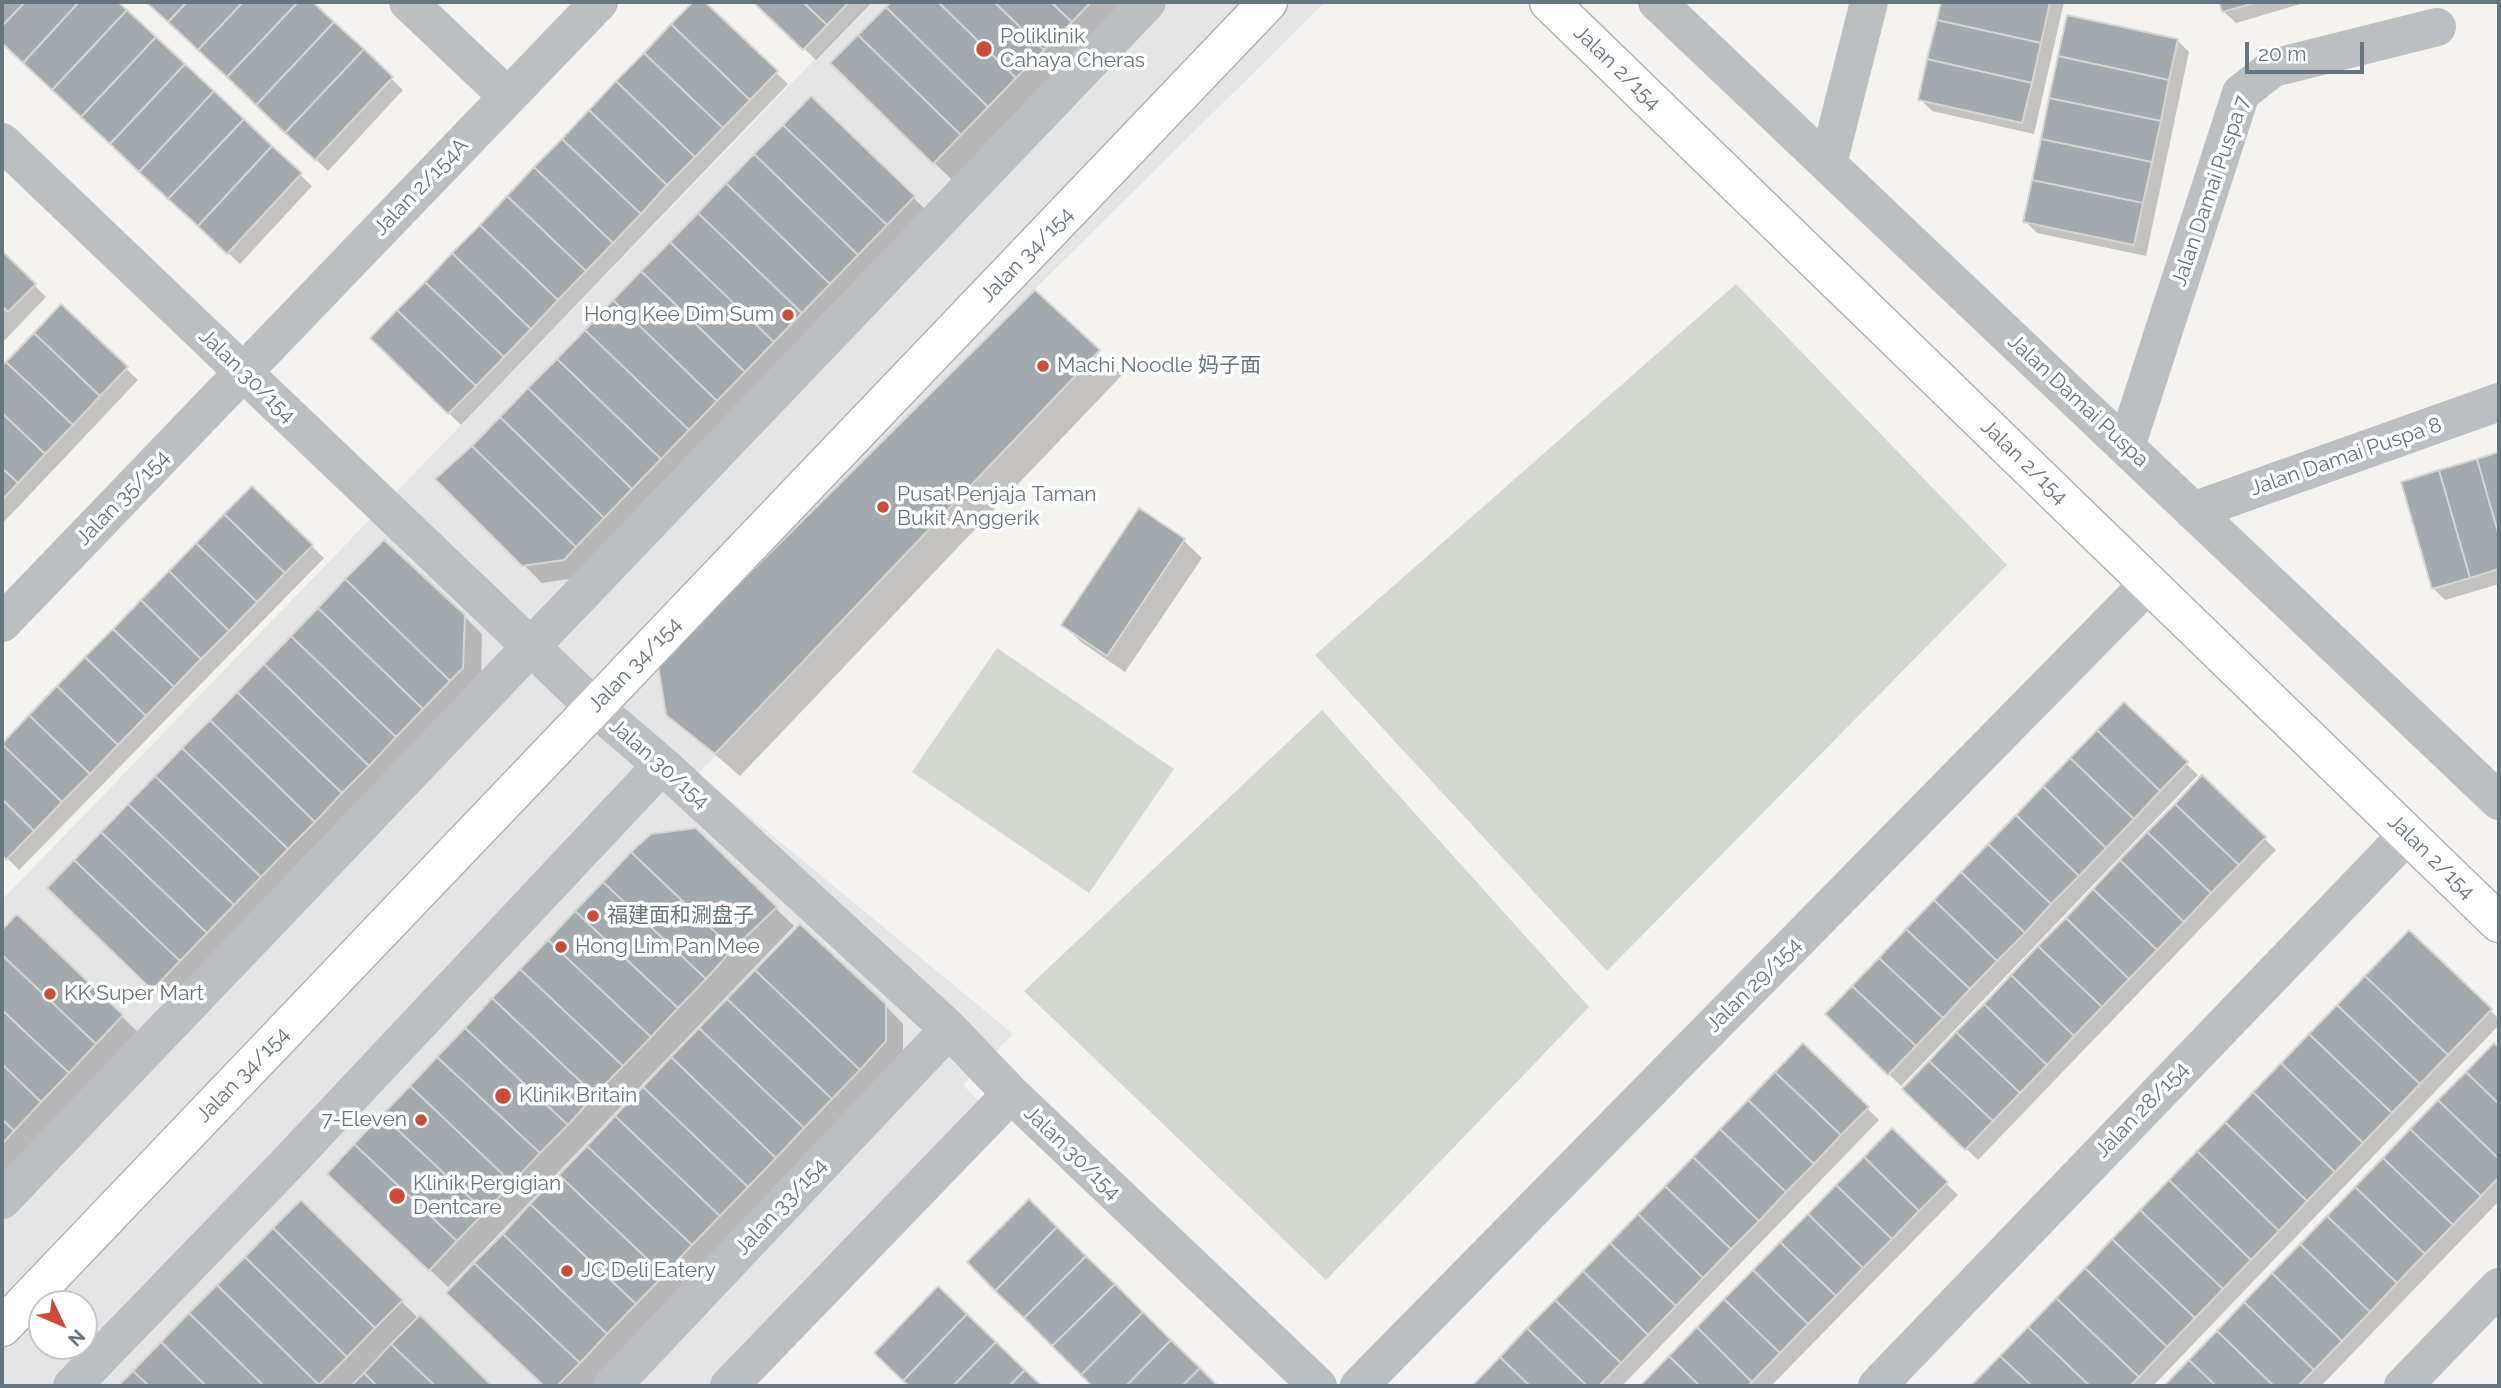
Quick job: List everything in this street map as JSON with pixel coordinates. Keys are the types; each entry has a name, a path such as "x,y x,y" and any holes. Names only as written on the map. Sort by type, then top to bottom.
{"street":[{"path":"408,2 508,97"},
{"name":"Jalan 2/154A","path":"244,373 599,2"},
{"path":"2,1200 1147,2"},
{"name":"Jalan 34/154","path":"2,1327 1268,2"},
{"name":"Jalan 2/154","path":"1549,2 2499,923"},
{"name":"Jalan Damai Puspa","path":"1657,2 2499,801"},
{"path":"1828,164 1869,2"},
{"name":"Jalan Damai Puspa 7","path":"2126,447 2241,93 2273,68 2437,27"},
{"name":"Jalan 30/154","path":"2,142 594,707 662,765 950,1029 1011,1094 1318,1386"},
{"name":"Jalan 35/154","path":"2,623 244,373"},
{"name":"Jalan Damai Puspa 8","path":"2193,511 2499,402"},
{"name":"Jalan 29/154","path":"1359,1386 2149,583"},
{"path":"72,1386 284,1167 662,765"},
{"name":"Jalan 28/154","path":"1877,1386 2407,834"},
{"name":"Jalan 33/154","path":"612,1386 950,1029"},
{"path":"750,1379 1011,1094"},
{"path":"2403,1386 2499,1287"}],"shaded area":[{"path":"870,2 1325,2 1035,289 1100,350 698,774 1013,1034 963,1085 981,1103 713,1386 2,1386 2,900"},
{"path":"1736,284 2007,565 1607,971 1315,655"},
{"path":"997,648 1174,769 1089,893 912,772"},
{"path":"1322,710 1589,1007 1326,1280 1024,991"}],"building":[{"path":"2,2 25,2 2,26"},
{"path":"25,2 79,2 23,63 2,43 2,26"},
{"path":"79,2 118,2 127,10 52,90 23,63"},
{"path":"146,2 187,2 168,22"},
{"path":"187,2 243,2 198,50 168,22"},
{"path":"243,2 298,2 227,77 198,50"},
{"path":"298,2 313,2 334,22 256,105 227,77"},
{"path":"693,2 705,2 778,71 750,100 671,24"},
{"path":"753,2 803,2 827,25 803,50"},
{"path":"803,2 849,2 827,25"},
{"path":"891,2 938,2 1016,78 988,107 886,7"},
{"path":"938,2 994,2 1044,50 1016,78"},
{"path":"994,2 1051,2 1072,22 1044,50"},
{"path":"1051,2 1091,2 1072,22"},
{"path":"1941,2 2050,2 2041,43 1937,20"},
{"path":"2219,2 2258,2 2222,12"},
{"path":"886,7 988,107 961,135 858,35"},
{"path":"127,10 156,37 81,117 52,90"},
{"path":"2067,15 2178,39 2169,80 2058,56"},
{"path":"1937,20 2041,43 2032,83 1927,59"},
{"path":"334,22 364,49 285,133 256,105"},
{"path":"671,24 750,100 723,128 644,53"},
{"path":"858,35 961,135 933,164 830,63"},
{"path":"156,37 185,64 110,144 81,117"},
{"path":"364,49 393,77 315,160 285,133"},
{"path":"644,53 723,128 695,157 616,81"},
{"path":"2058,56 2169,80 2161,121 2049,98"},
{"path":"1927,59 2032,83 2022,123 1918,100"},
{"path":"185,64 214,91 139,172 110,144"},
{"path":"616,81 695,157 667,185 589,110"},
{"path":"214,91 244,119 168,199 139,172"},
{"path":"811,96 915,196 887,225 783,125"},
{"path":"2049,98 2161,121 2152,162 2041,139"},
{"path":"589,110 667,185 641,214 562,139"},
{"path":"244,119 272,146 198,226 168,199"},
{"path":"783,125 887,225 858,255 754,154"},
{"path":"562,139 641,214 613,243 534,167"},
{"path":"2041,139 2152,162 2143,203 2032,180"},
{"path":"272,146 302,173 227,254 198,226"},
{"path":"754,154 858,255 830,284 726,183"},
{"path":"534,167 613,243 586,271 507,196"},
{"path":"2032,180 2143,203 2134,245 2023,222"},
{"path":"726,183 830,284 802,313 698,213"},
{"path":"507,196 586,271 558,300 480,225"},
{"path":"698,213 802,313 774,342 670,242"},
{"path":"480,225 558,300 531,329 452,253"},
{"path":"670,242 774,342 745,372 641,271"},
{"path":"2,251 36,284 8,312 2,306"},
{"path":"452,253 531,329 504,357 425,282"},
{"path":"641,271 745,372 717,401 613,300"},
{"path":"425,282 504,357 476,386 397,310"},
{"name":"Pusat Penjaja Taman Bukit Anggerik","path":"1035,290 1100,350 715,754 666,715 658,664"},
{"path":"613,300 717,401 689,430 585,330"},
{"path":"61,304 128,367 100,396 34,333"},
{"path":"397,310 476,386 448,414 370,338"},
{"path":"585,330 689,430 661,459 557,359"},
{"path":"34,333 100,396 73,425 6,362"},
{"path":"557,359 661,459 632,489 528,388"},
{"path":"6,362 73,425 45,454 2,413 2,366"},
{"path":"528,388 632,489 604,518 500,417"},
{"path":"2,413 45,454 18,483 2,468"},
{"path":"500,417 604,518 576,547 472,446"},
{"path":"472,446 576,547 564,560 522,566 435,479"},
{"path":"2499,452 2499,536 2477,459"},
{"path":"2477,459 2499,536 2499,569 2470,578 2439,470"},
{"path":"2,468 18,483 2,500"},
{"path":"2439,470 2470,578 2432,589 2401,482"},
{"path":"252,486 313,545 285,573 224,514"},
{"path":"1139,508 1185,539 1107,656 1061,625"},
{"path":"224,514 285,573 257,602 196,543"},
{"path":"384,540 465,615 463,668 450,681 345,579"},
{"path":"196,543 257,602 229,631 169,571"},
{"path":"169,571 229,631 201,659 141,600"},
{"path":"345,579 450,681 423,709 318,608"},
{"path":"141,600 201,659 174,687 113,629"},
{"path":"318,608 423,709 396,737 291,636"},
{"path":"113,629 174,687 146,716 85,657"},
{"path":"291,636 396,737 369,766 264,664"},
{"path":"85,657 146,716 118,745 57,686"},
{"path":"264,664 369,766 342,793 237,692"},
{"path":"57,686 118,745 90,774 29,715"},
{"path":"237,692 342,793 315,822 210,720"},
{"path":"2124,702 2188,762 2160,791 2097,730"},
{"path":"29,715 90,774 62,802 2,744"},
{"path":"210,720 315,822 288,849 182,748"},
{"path":"2097,730 2160,791 2134,819 2070,758"},
{"path":"2,744 62,802 34,831 2,799"},
{"path":"182,748 288,849 261,877 155,776"},
{"path":"2070,758 2134,819 2106,848 2043,786"},
{"path":"2202,775 2266,837 2239,865 2175,804"},
{"path":"155,776 261,877 234,905 128,804"},
{"path":"2043,786 2106,848 2079,876 2016,815"},
{"path":"2,799 34,831 6,860 2,855"},
{"path":"128,804 234,905 207,933 101,832"},
{"path":"2175,804 2239,865 2211,893 2147,832"},
{"path":"2016,815 2079,876 2051,904 1988,844"},
{"path":"696,828 777,907 733,949 631,852 651,834"},
{"path":"101,832 207,933 180,961 74,860"},
{"path":"2147,832 2211,893 2184,922 2120,860"},
{"path":"1988,844 2051,904 2025,933 1961,872"},
{"path":"631,852 733,949 706,979 603,882"},
{"path":"74,860 180,961 152,990 47,888"},
{"path":"2120,860 2184,922 2157,950 2093,889"},
{"path":"1961,872 2025,933 1997,961 1934,900"},
{"path":"603,882 706,979 678,1008 575,911"},
{"path":"2093,889 2157,950 2129,979 2066,918"},
{"path":"1934,900 1997,961 1970,989 1906,929"},
{"path":"575,911 678,1008 651,1037 548,940"},
{"path":"17,914 123,1015 96,1044 2,955 2,930"},
{"path":"2066,918 2129,979 2102,1007 2038,946"},
{"path":"800,924 886,1004 886,1041 860,1070 755,970"},
{"path":"1906,929 1970,989 1943,1018 1879,958"},
{"path":"2409,930 2492,1009 2448,1055 2365,976"},
{"path":"548,940 651,1037 623,1066 520,969"},
{"path":"2038,946 2102,1007 2074,1036 2011,975"},
{"path":"2,955 96,1044 69,1073 2,1010"},
{"path":"1879,958 1943,1018 1916,1046 1852,986"},
{"path":"520,969 623,1066 595,1095 492,998"},
{"path":"755,970 860,1070 832,1099 727,999"},
{"path":"2011,975 2074,1036 2047,1065 1984,1004"},
{"path":"2365,976 2448,1055 2420,1084 2337,1005"},
{"path":"1852,986 1916,1046 1888,1075 1825,1014"},
{"path":"492,998 595,1095 568,1125 465,1028"},
{"path":"727,999 832,1099 804,1128 699,1028"},
{"path":"1984,1004 2047,1065 2020,1093 1956,1032"},
{"path":"2337,1005 2420,1084 2392,1113 2309,1034"},
{"path":"2,1010 69,1073 41,1102 2,1064"},
{"path":"465,1028 568,1125 540,1153 437,1057"},
{"path":"699,1028 804,1128 776,1158 671,1057"},
{"path":"1956,1032 2020,1093 1993,1121 1929,1061"},
{"path":"2309,1034 2392,1113 2363,1143 2281,1063"},
{"path":"1803,1043 1869,1107 1841,1135 1775,1072"},
{"path":"2494,1043 2499,1048 2499,1104 2466,1072"},
{"path":"437,1057 540,1153 512,1183 410,1086"},
{"path":"671,1057 776,1158 748,1187 643,1087"},
{"path":"1929,1061 1993,1121 1965,1150 1902,1089"},
{"path":"2281,1063 2363,1143 2335,1172 2253,1092"},
{"path":"2,1064 41,1102 14,1131 2,1119"},
{"path":"1775,1072 1841,1135 1814,1164 1748,1100"},
{"path":"2466,1072 2499,1104 2499,1159 2438,1100"},
{"path":"410,1086 512,1183 485,1212 382,1115"},
{"path":"643,1087 748,1187 720,1216 615,1116"},
{"path":"2253,1092 2335,1172 2307,1201 2225,1122"},
{"path":"1748,1100 1814,1164 1786,1192 1720,1129"},
{"path":"2438,1100 2499,1159 2499,1177 2481,1196 2410,1129"},
{"path":"382,1115 485,1212 457,1241 354,1144"},
{"path":"615,1116 720,1216 692,1245 587,1146"},
{"path":"2,1119 14,1131 2,1144"},
{"path":"2225,1122 2307,1201 2279,1231 2197,1151"},
{"path":"1892,1128 1948,1182 1919,1211 1864,1157"},
{"path":"1720,1129 1786,1192 1759,1221 1693,1157"},
{"path":"2410,1129 2481,1196 2453,1225 2383,1158"},
{"path":"354,1144 457,1241 429,1271 327,1174"},
{"path":"587,1146 692,1245 664,1275 559,1175"},
{"path":"2197,1151 2279,1231 2251,1260 2169,1180"},
{"path":"1693,1157 1759,1221 1731,1249 1665,1186"},
{"path":"1864,1157 1919,1211 1892,1239 1836,1185"},
{"path":"2383,1158 2453,1225 2425,1254 2355,1187"},
{"path":"559,1175 664,1275 636,1304 530,1204"},
{"path":"2169,1180 2251,1260 2223,1289 2140,1210"},
{"path":"1836,1185 1892,1239 1863,1268 1808,1214"},
{"path":"1665,1186 1731,1249 1703,1278 1638,1214"},
{"path":"2355,1187 2425,1254 2397,1283 2327,1216"},
{"path":"1029,1199 1057,1227 995,1291 967,1262"},
{"path":"301,1200 403,1300 375,1328 273,1228"},
{"path":"530,1204 636,1304 607,1334 503,1234"},
{"path":"2140,1210 2223,1289 2195,1318 2112,1239"},
{"path":"1638,1214 1703,1278 1676,1306 1610,1243"},
{"path":"1808,1214 1863,1268 1836,1296 1780,1242"},
{"path":"2327,1216 2397,1283 2370,1312 2300,1244"},
{"path":"1057,1227 1086,1256 1024,1318 995,1291"},
{"path":"273,1228 375,1328 347,1357 245,1257"},
{"path":"503,1234 607,1334 580,1363 474,1263"},
{"path":"2112,1239 2195,1318 2167,1347 2085,1268"},
{"path":"1780,1242 1836,1296 1808,1324 1753,1270"},
{"path":"1610,1243 1676,1306 1648,1335 1583,1271"},
{"path":"2300,1244 2370,1312 2342,1341 2272,1273"},
{"path":"1086,1256 1115,1284 1052,1346 1024,1318"},
{"path":"245,1257 347,1357 319,1385 217,1285"},
{"path":"474,1263 580,1363 557,1386 544,1386 446,1293"},
{"path":"2085,1268 2167,1347 2139,1377 2056,1298"},
{"path":"1753,1270 1808,1324 1780,1353 1724,1299"},
{"path":"1583,1271 1648,1335 1621,1363 1555,1300"},
{"path":"2272,1273 2342,1341 2314,1370 2244,1302"},
{"path":"1115,1284 1143,1312 1081,1375 1052,1346"},
{"path":"217,1285 319,1385 264,1386 189,1313"},
{"path":"938,1286 967,1314 903,1381 874,1353"},
{"path":"2056,1298 2139,1377 2130,1386 2090,1386 2028,1327"},
{"path":"1724,1299 1780,1353 1752,1382 1697,1327"},
{"path":"1555,1300 1621,1363 1599,1386 1587,1386 1527,1328"},
{"path":"2244,1302 2314,1370 2298,1386 2274,1386 2217,1331"},
{"path":"1143,1312 1171,1340 1126,1386 1092,1386 1081,1375"},
{"path":"189,1313 264,1386 206,1386 161,1342"},
{"path":"967,1314 996,1342 953,1386 909,1386 903,1381"},
{"path":"420,1315 492,1386 435,1386 391,1344"},
{"path":"1697,1327 1752,1382 1748,1386 1700,1386 1669,1356"},
{"path":"2028,1327 2090,1386 2032,1386 2000,1356"},
{"path":"1527,1328 1587,1386 1530,1386 1500,1357"},
{"path":"2217,1331 2274,1386 2216,1386 2189,1360"},
{"path":"1171,1340 1200,1368 1182,1386 1126,1386"},
{"path":"161,1342 206,1386 149,1386 133,1371"},
{"path":"996,1342 1025,1370 1009,1386 953,1386"},
{"path":"391,1344 435,1386 377,1386 364,1373"},
{"path":"1669,1356 1700,1386 1641,1385"},
{"path":"2000,1356 2032,1386 1972,1385"},
{"path":"1500,1357 1530,1386 1472,1386"},
{"path":"2189,1360 2216,1386 2164,1386"},
{"path":"1200,1368 1218,1386 1182,1386"},
{"path":"1025,1370 1042,1386 1009,1386"},
{"path":"133,1371 149,1386 118,1386"},
{"path":"364,1373 377,1386 351,1386"}],"place":[{"name":"Poliklinik Cahaya Cheras","path":"984,49"},
{"name":"Hong Kee Dim Sum","path":"788,315"},
{"name":"Machi Noodle 妈子面","path":"1043,366"},
{"name":"Pusat Penjaja Taman Bukit Anggerik","path":"883,507"},
{"name":"福建面和涮盘子","path":"593,916"},
{"name":"Hong Lim Pan Mee","path":"561,947"},
{"name":"KK Super Mart","path":"50,994"},
{"name":"Klinik Britain","path":"503,1096"},
{"name":"7-Eleven","path":"421,1120"},
{"name":"Klinik Pergigian Dentcare","path":"397,1196"},
{"name":"JC Deli Eatery","path":"567,1271"}]}
